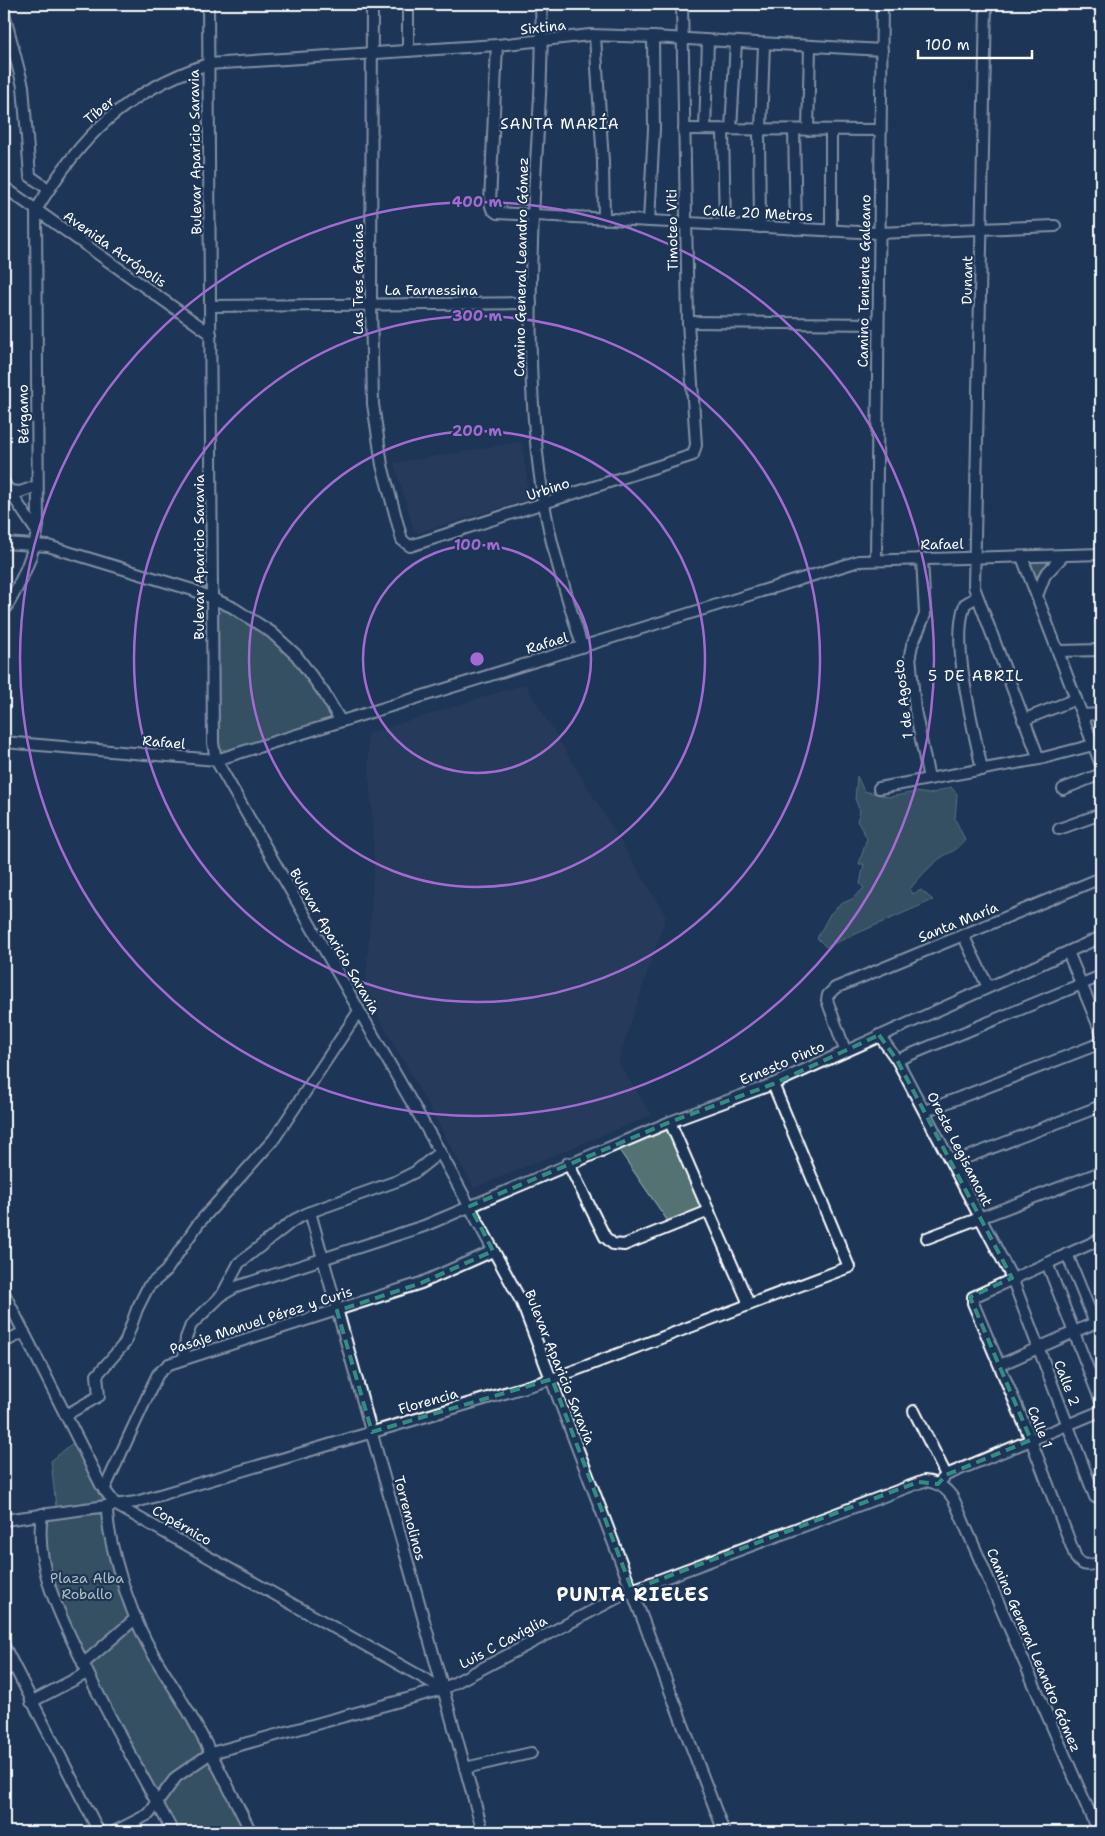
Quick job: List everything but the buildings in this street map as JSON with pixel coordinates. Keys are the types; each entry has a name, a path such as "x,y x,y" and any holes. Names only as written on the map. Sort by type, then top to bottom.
{"street":[{"path":"4,9 7,4"},
{"name":"Bulevar Aparicio Saravia","path":"207,4 213,743 216,760 440,1152 522,1303 724,1832"},
{"name":"Las Tres Gracias","path":"372,4 371,304 373,404 382,465 402,540 410,546"},
{"path":"408,4 408,51"},
{"name":"Camino General Leandro Gómez","path":"542,4 543,41 533,216 531,303 533,407 544,504 563,583 582,646"},
{"name":"Timoteo Viti","path":"682,4 688,322 696,445 693,455"},
{"name":"Camino Teniente Galeano","path":"876,559 878,233 882,4"},
{"name":"Dunant","path":"986,4 974,587 1039,759"},
{"path":"4,13 23,86 30,176 48,189"},
{"path":"595,36 603,162 604,219"},
{"name":"Sixtina","path":"208,64 497,46 595,36 652,37 882,50"},
{"path":"649,221 654,129 652,37"},
{"path":"705,129 708,41"},
{"path":"724,225 727,130 736,42"},
{"path":"760,227 760,130 764,44"},
{"name":"Calle 20 Metros","path":"497,46 490,203 492,209 497,213 878,233 1055,226"},
{"path":"808,130 810,47"},
{"name":"Tíber","path":"36,210 48,189 89,136 107,119 151,87 208,64"},
{"path":"684,129 880,130"},
{"path":"794,130 796,229"},
{"path":"831,130 831,231"},
{"name":"Avenida Acrópolis","path":"4,187 211,334"},
{"name":"Bérgamo","path":"4,611 20,582 35,544 37,532 36,210"},
{"name":"La Farnessina","path":"210,306 531,303"},
{"path":"688,322 878,324"},
{"name":"Urbino","path":"410,546 693,455"},
{"path":"7,487 25,491 37,486"},
{"path":"7,487 37,532"},
{"path":"4,543 35,544 175,584 242,612 278,638 306,667 340,720"},
{"name":"Rafael","path":"4,742 216,760 848,564 876,559 1101,554"},
{"path":"1037,597 1045,575 1063,556"},
{"path":"1022,557 1082,716 1097,743 1101,765"},
{"name":"1 de Agosto","path":"922,558 925,615 912,645 911,662 915,710 929,779"},
{"path":"977,597 965,604 960,635 961,658 982,770"},
{"path":"1058,651 1101,650"},
{"path":"1023,720 1076,699"},
{"path":"1082,716 1101,714"},
{"path":"879,788 1039,759 1097,743"},
{"path":"1063,788 1101,774"},
{"path":"1059,829 1101,814"},
{"name":"Santa María","path":"845,1050 828,1004 828,995 835,988 1101,878"},
{"path":"964,935 988,987"},
{"name":"Ernesto Pinto","path":"222,1296 236,1287 424,1226 568,1163 670,1122 773,1084 845,1050 1101,937"},
{"path":"1068,952 1101,1032"},
{"path":"897,1060 1101,976"},
{"path":"66,1415 99,1396 97,1375 125,1343 136,1309 148,1287 166,1271 198,1224 274,1138 359,1010"},
{"name":"Oreste Legisamont","path":"879,1035 897,1060 925,1111 1012,1278"},
{"path":"925,1111 1101,1043"},
{"name":"Florencia","path":"4,1520 136,1502 552,1380 849,1267 773,1084"},
{"path":"952,1164 1101,1106"},
{"path":"670,1122 749,1304"},
{"path":"184,1358 186,1338 191,1326 222,1296 239,1263 294,1220 310,1212 397,1181 415,1172 440,1152"},
{"path":"568,1163 605,1237 613,1244 624,1245 709,1212"},
{"path":"928,1238 1101,1172"},
{"name":"Torremolinos","path":"310,1212 483,1832"},
{"path":"1012,1278 1101,1239"},
{"name":"Pasaje Manuel Pérez y Curis","path":"104,1490 158,1374 168,1364 421,1283 493,1251"},
{"path":"1000,1365 1098,1322 1067,1254"},
{"path":"1046,1263 1101,1402"},
{"name":"Calle 1","path":"1012,1278 973,1297 973,1303 1031,1440 1076,1558 1083,1565 1088,1566 1101,1562"},
{"name":"Calle 2","path":"1012,1278 1095,1497"},
{"name":"Copérnico","path":"4,1293 111,1506 442,1689"},
{"path":"4,1342 24,1332"},
{"path":"914,1411 946,1475"},
{"path":"938,1484 946,1475 1101,1411"},
{"name":"Luis C Caviglia","path":"114,1832 142,1818 158,1803 176,1777 211,1753 442,1689 632,1590 918,1482 928,1481 938,1484"},
{"name":"Camino General Leandro Gómez","path":"938,1484 947,1490 954,1500 1098,1832"},
{"path":"111,1506 108,1527 136,1618 145,1640 190,1713 250,1832"},
{"path":"42,1514 40,1540 44,1569 58,1613 125,1748 173,1832"},
{"path":"31,1702 85,1668 136,1618"},
{"path":"4,1646 99,1832"},
{"path":"4,1672 14,1666"},
{"path":"465,1768 531,1753"}],"highlighted area":[{"path":"879,1035 897,1060 1012,1278 970,1297 1031,1440 946,1475 938,1484 918,1482 632,1590 552,1379 372,1432 337,1311 421,1283 493,1251 470,1206 670,1122 773,1084"}],"shaded area":[{"path":"522,442 529,494 527,500 418,533 414,530 394,463"},
{"path":"525,684 666,916 618,1062 652,1115 474,1188 365,993 374,861 367,734"}],"green space":[{"path":"1048,558 1051,561 1037,581 1035,581 1028,561"},
{"path":"223,610 234,614 263,633 297,664 332,715 330,719 230,751 221,749 218,746 217,614"},
{"path":"857,776 864,791 890,797 915,792 930,794 951,787 957,794 955,819 965,840 955,850 935,862 910,889 913,894 921,890 933,900 826,947 817,938 830,914 839,905 852,899 864,888 860,884 864,864 859,864 867,838 857,821 860,811 855,799"},
{"path":"668,1127 704,1210 669,1223 617,1147"},
{"path":"75,1441 103,1491 103,1497 96,1504 56,1507 51,1461"},
{"name":"Plaza Alba Roballo","path":"101,1514 130,1614 153,1666 166,1682 207,1752 245,1832 176,1832 159,1791 139,1764 125,1740 65,1622 53,1585 47,1555 45,1529 47,1518"}],"district":[{"name":"SANTA MARÍA","path":"560,124"},
{"name":"5 DE ABRIL","path":"976,676"},
{"name":"PUNTA RIELES","path":"633,1594"}]}
